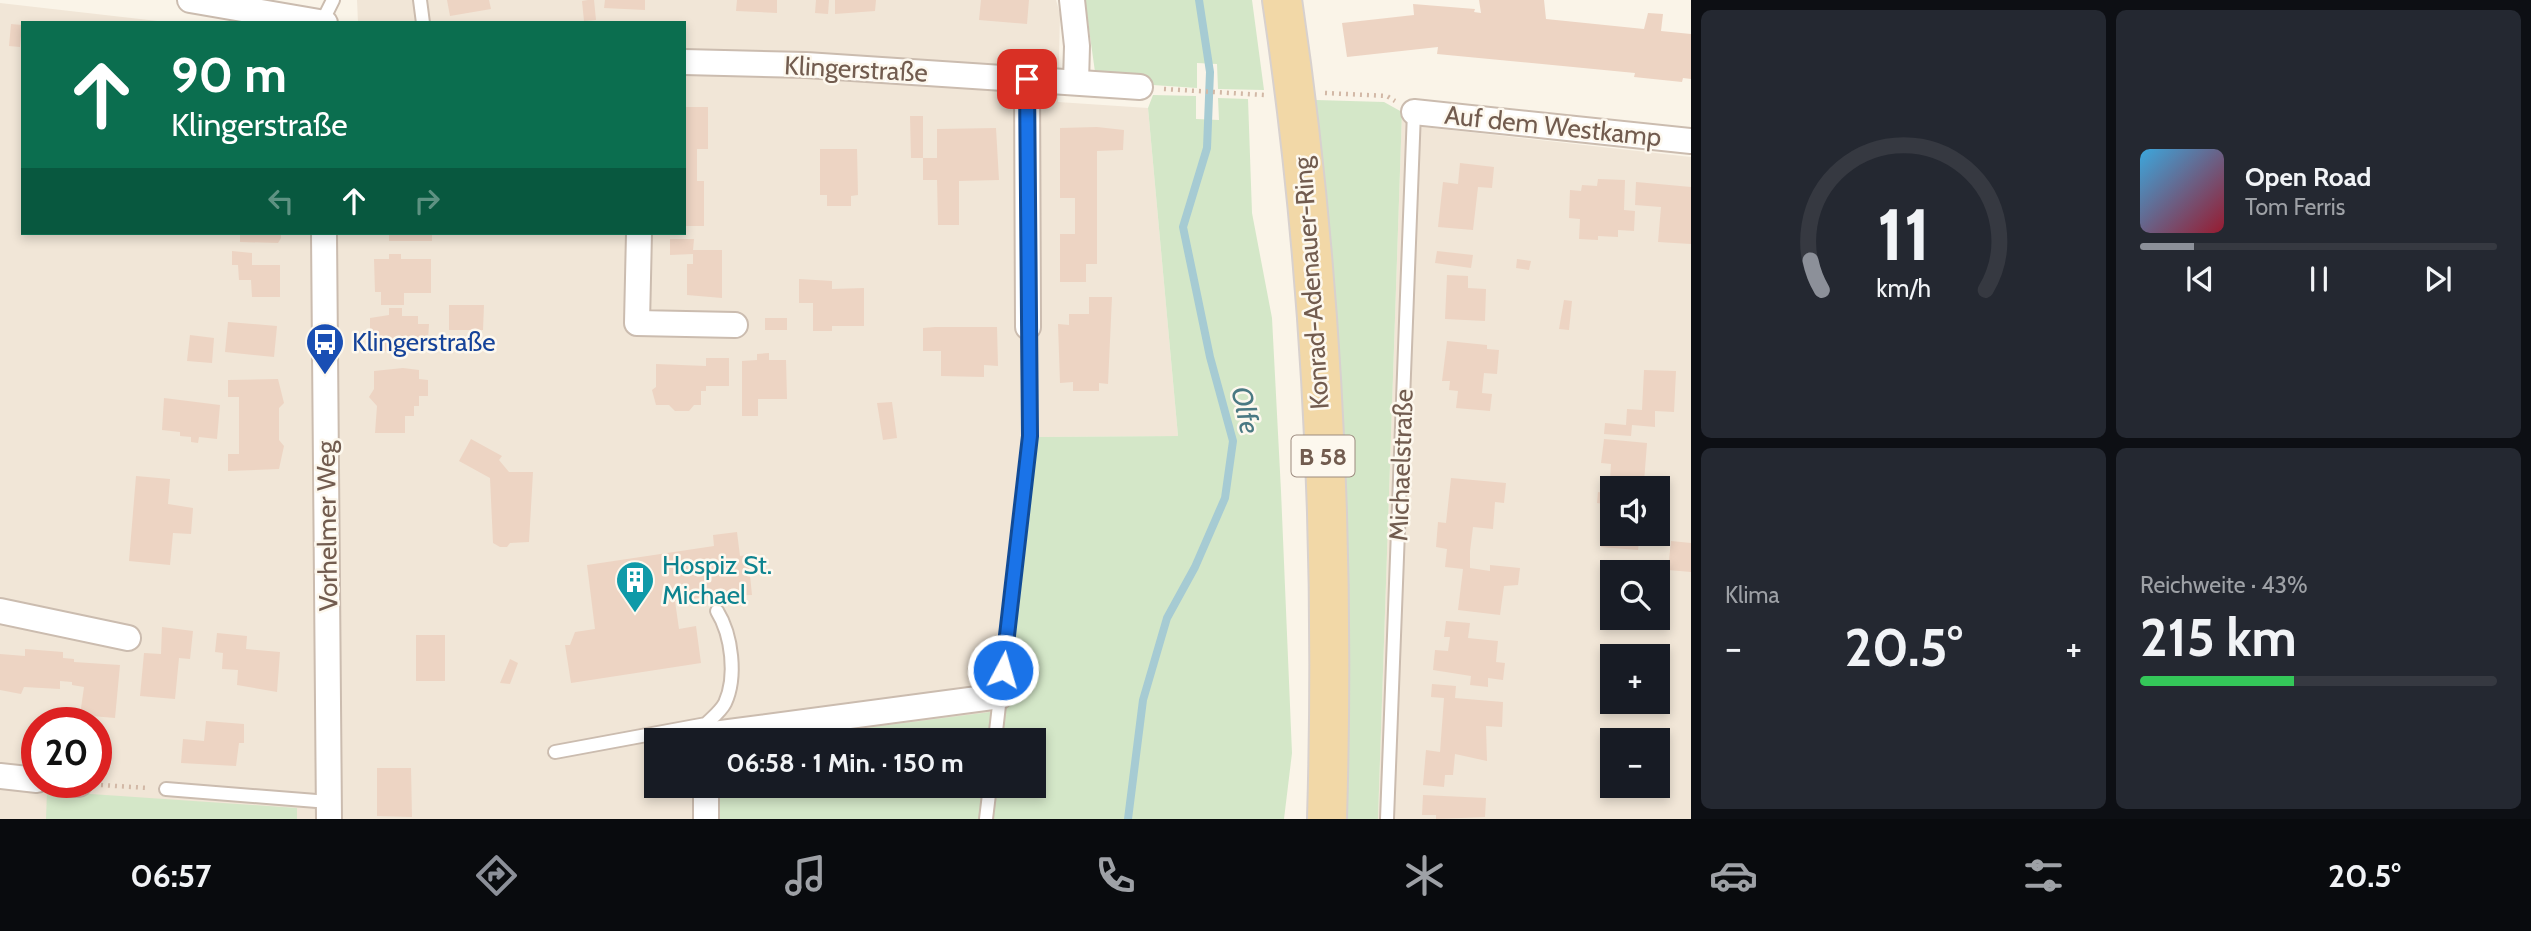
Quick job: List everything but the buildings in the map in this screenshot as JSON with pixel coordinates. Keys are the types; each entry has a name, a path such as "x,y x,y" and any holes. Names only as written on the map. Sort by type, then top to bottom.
{"main road":[{"name":"Konrad-Adenauer-Ring","path":"1282,0 1296,94 1319,360 1329,627 1327,819"}],"street":[{"path":"190,0 317,21"},
{"path":"318,0 323,21"},
{"path":"1072,0 1077,46 1076,82"},
{"name":"Klingerstraße","path":"686,62 806,65 1140,87"},
{"path":"1027,79 1028,327"},
{"name":"Auf dem Westkamp","path":"1414,111 1691,141"},
{"name":"Vorhelmer Weg","path":"324,235 329,810"},
{"path":"639,235 637,323 735,325"},
{"path":"0,611 128,638"},
{"path":"746,728 1000,696"},
{"path":"0,776 21,778"},
{"path":"706,798 706,819"}],"lane":[{"path":"323,21 333,0"},
{"path":"420,0 423,21"},
{"name":"Michaelstraße","path":"1387,819 1414,111"},
{"path":"996,728 1030,436 1028,327"},
{"path":"709,728 732,685 724,622 717,611"},
{"path":"555,752 644,741"},
{"path":"166,789 329,810"},
{"path":"986,819 989,798"}],"path":[{"path":"1140,87 1217,94 1266,95"},
{"path":"1313,93 1387,96 1414,111"},
{"path":"112,786 166,789"}],"shaded area":[{"path":"357,0 1056,0 1060,14 1058,102 1148,108 1178,436 1037,437 1006,711 868,728 644,728 644,798 715,798 715,819 0,819 0,3 158,21 21,21 21,235 686,235 686,21 358,21"},
{"path":"1402,112 1423,127 1691,157 1691,819 1378,819"}],"green space":[{"path":"1085,0 1252,0 1264,90 1218,89 1217,64 1197,63 1197,88 1153,85 1146,76 1095,72"},
{"path":"1153,95 1196,96 1196,119 1219,120 1218,98 1248,99 1252,213 1272,318 1281,491 1292,753 1284,819 715,819 715,798 1046,798 1046,728 864,728 1006,710 1037,437 1178,436 1148,108"},
{"path":"1316,100 1384,102 1402,112 1378,819 1345,819 1339,364"},
{"path":"112,795 297,808 297,819 46,819 47,798 112,798"}],"waterway":[{"name":"Olfe","path":"1128,819 1143,700 1167,618 1195,567 1225,498 1233,441 1210,357 1183,227 1207,148 1210,72 1199,0"}],"place":[{"name":"Klingerstraße","path":"325,376"},
{"name":"Hospiz St. Michael","path":"635,614"}],"route":[{"path":"1003,670 1030,436 1027,79"}]}
